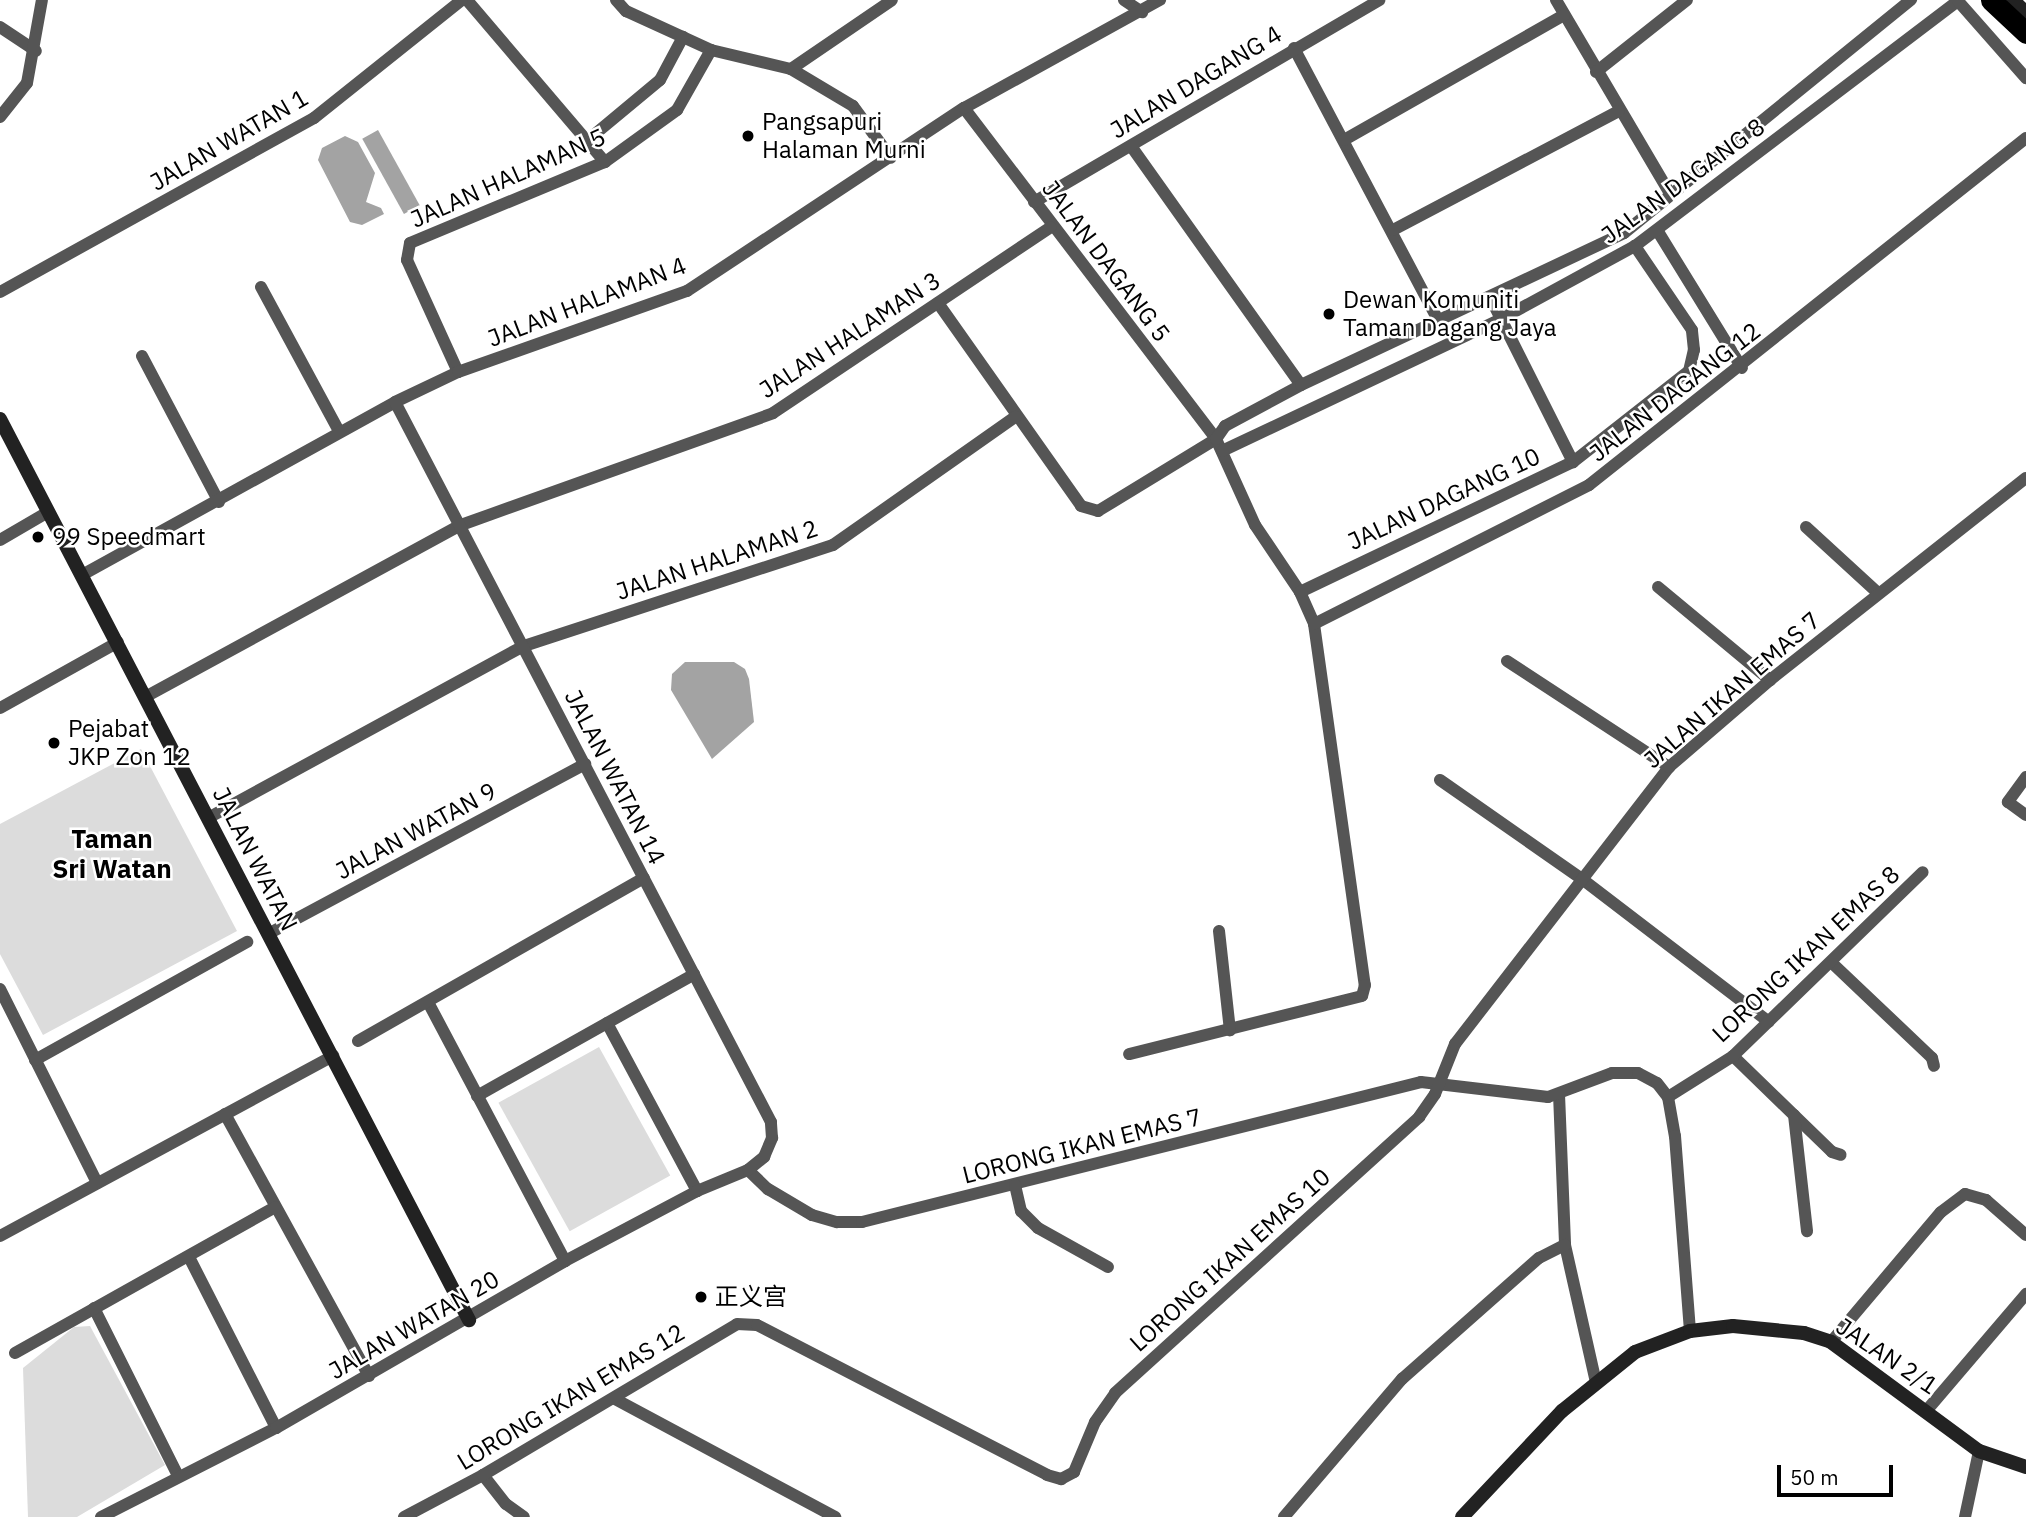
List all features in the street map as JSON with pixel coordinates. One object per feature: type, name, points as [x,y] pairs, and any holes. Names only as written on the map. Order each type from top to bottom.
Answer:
[{"type":"highway","points":[[1991,0],[2026,33]]},
{"type":"street","points":[[0,117],[27,83],[36,51],[42,0]]},
{"type":"street","points":[[464,0],[589,139],[606,162]]},
{"type":"street","name":"JALAN WATAN 1","points":[[0,292],[314,118],[464,0]]},
{"type":"street","points":[[616,0],[625,10],[711,50],[791,69],[853,106],[891,158]]},
{"type":"street","points":[[791,69],[892,0]]},
{"type":"street","points":[[1124,0],[1142,12]]},
{"type":"street","name":"JALAN HALAMAN 4","points":[[82,575],[219,502],[339,431],[458,372],[687,290],[964,108],[1160,0]]},
{"type":"street","name":"JALAN DAGANG 4","points":[[1034,202],[1379,0]]},
{"type":"street","points":[[1556,0],[1596,72],[1671,195]]},
{"type":"street","points":[[1129,1054],[1362,996],[1364,985],[1314,624],[1300,592],[1255,525],[1219,445],[1225,426],[1301,385],[1624,233],[1911,0]]},
{"type":"street","points":[[2013,0],[2026,13]]},
{"type":"street","points":[[1596,72],[1685,1]]},
{"type":"street","points":[[1958,1],[2026,78]]},
{"type":"street","name":"JALAN DAGANG 8","points":[[1219,445],[1501,319],[1635,246],[1958,1]]},
{"type":"street","points":[[1344,140],[1564,15]]},
{"type":"street","points":[[0,27],[36,51]]},
{"type":"street","points":[[589,139],[660,80],[683,37]]},
{"type":"street","points":[[1294,48],[1393,230],[1438,320]]},
{"type":"street","name":"JALAN HALAMAN 5","points":[[458,372],[406,253],[415,240],[606,162],[677,110],[711,50]]},
{"type":"street","name":"JALAN DAGANG 5","points":[[964,108],[1051,227],[1219,445]]},
{"type":"street","points":[[1393,230],[1619,111]]},
{"type":"street","name":"JALAN DAGANG 12","points":[[1314,624],[1589,485],[1742,368],[2026,138]]},
{"type":"street","points":[[1131,146],[1301,385]]},
{"type":"street","name":"JALAN HALAMAN 3","points":[[146,696],[461,525],[773,413],[1051,227]]},
{"type":"street","points":[[1657,230],[1742,368]]},
{"type":"street","name":"JALAN DAGANG 10","points":[[1300,592],[1573,462],[1689,371],[1694,350],[1692,330],[1635,246]]},
{"type":"street","points":[[261,287],[339,431]]},
{"type":"street","points":[[1490,297],[1573,462]]},
{"type":"street","points":[[937,303],[1015,417],[1089,511],[1112,504],[1219,445]]},
{"type":"street","points":[[142,356],[219,502]]},
{"type":"street","name":"JALAN WATAN 14","points":[[395,402],[771,1122],[772,1138],[764,1157],[748,1170]]},
{"type":"street","name":"JALAN HALAMAN 2","points":[[208,818],[524,646],[833,544],[1015,417]]},
{"type":"street","name":"JALAN WATAN","points":[[0,419],[469,1320]]},
{"type":"street","name":"JALAN IKAN EMAS 7","points":[[1439,1081],[1455,1044],[1669,767],[1769,680],[2026,478]]},
{"type":"street","points":[[0,540],[48,512]]},
{"type":"street","points":[[1807,527],[1878,593]]},
{"type":"street","points":[[1658,587],[1769,680]]},
{"type":"street","points":[[0,708],[118,642]]},
{"type":"street","points":[[1507,661],[1669,767]]},
{"type":"street","name":"JALAN WATAN 9","points":[[268,934],[585,764]]},
{"type":"street","points":[[2026,777],[2008,802],[2026,815]]},
{"type":"street","points":[[1440,780],[1582,879],[1769,1022]]},
{"type":"street","name":"LORONG IKAN EMAS 8","points":[[1668,1097],[1733,1056],[1923,872]]},
{"type":"street","points":[[358,1041],[429,1004],[644,878]]},
{"type":"street","points":[[1219,930],[1230,1030]]},
{"type":"street","points":[[35,1060],[247,942]]},
{"type":"street","points":[[1832,963],[1932,1058],[1934,1066]]},
{"type":"street","points":[[477,1096],[694,974]]},
{"type":"street","points":[[0,989],[4,1007],[35,1060],[97,1183]]},
{"type":"street","points":[[429,1004],[565,1261]]},
{"type":"street","points":[[607,1023],[697,1191]]},
{"type":"street","points":[[0,1236],[332,1056]]},
{"type":"street","points":[[1733,1056],[1840,1155]]},
{"type":"street","points":[[1596,1383],[1565,1245],[1559,1094],[1584,1081],[1625,1072],[1648,1077],[1668,1097],[1675,1136],[1690,1331]]},
{"type":"street","name":"LORONG IKAN EMAS 7","points":[[748,1170],[793,1205],[836,1222],[898,1215],[1406,1085],[1439,1081],[1528,1096],[1559,1094]]},
{"type":"street","name":"LORONG IKAN EMAS 10","points":[[1061,1479],[1074,1472],[1095,1422],[1115,1393],[1419,1117],[1439,1081]]},
{"type":"street","points":[[225,1114],[369,1376]]},
{"type":"street","points":[[1794,1115],[1807,1231]]},
{"type":"street","name":"JALAN WATAN 20","points":[[101,1517],[276,1428],[469,1320],[565,1261],[697,1191],[748,1170]]},
{"type":"street","points":[[1015,1185],[1021,1211],[1038,1228],[1108,1267]]},
{"type":"street","points":[[1831,1342],[1941,1212],[1965,1194],[1986,1200],[2026,1235]]},
{"type":"street","points":[[15,1353],[275,1207]]},
{"type":"street","points":[[1284,1517],[1402,1379],[1539,1258],[1565,1245]]},
{"type":"street","points":[[189,1257],[276,1428]]},
{"type":"street","points":[[1927,1410],[2026,1294]]},
{"type":"street","points":[[94,1308],[178,1476]]},
{"type":"street","name":"LORONG IKAN EMAS 12","points":[[404,1517],[615,1399],[737,1324],[757,1325],[1061,1479]]},
{"type":"street","name":"JALAN 2/1","points":[[1462,1517],[1562,1412],[1635,1352],[1690,1331],[1733,1326],[1777,1329],[1831,1342],[1927,1410],[1979,1451],[2026,1467]]},
{"type":"street","points":[[615,1399],[835,1517]]},
{"type":"street","points":[[1965,1517],[1979,1451]]},
{"type":"street","points":[[483,1475],[506,1504],[524,1517]]},
{"type":"shaded area","points":[[378,130],[420,205],[404,214],[362,139]]},
{"type":"shaded area","points":[[345,136],[358,142],[375,173],[366,202],[381,208],[384,214],[362,225],[350,222],[318,160],[322,148]]},
{"type":"shaded area","points":[[685,662],[734,662],[745,669],[749,679],[754,722],[712,759],[671,690],[672,674]]},
{"type":"shaded area","points":[[141,749],[237,931],[43,1035],[0,954],[0,824]]},
{"type":"shaded area","points":[[599,1047],[670,1176],[570,1231],[498,1103]]},
{"type":"shaded area","points":[[90,1326],[165,1465],[77,1517],[28,1517],[23,1368],[74,1327]]},
{"type":"place","name":"Pangsapuri Halaman Murni","points":[[748,136]]},
{"type":"place","name":"Dewan Komuniti Taman Dagang Jaya","points":[[1329,314]]},
{"type":"place","name":"99 Speedmart","points":[[38,537]]},
{"type":"place","name":"Pejabat JKP Zon 12","points":[[54,743]]},
{"type":"place","name":"正义宫","points":[[701,1297]]},
{"type":"district","name":"Taman Sri Watan","points":[[112,854]]}]
